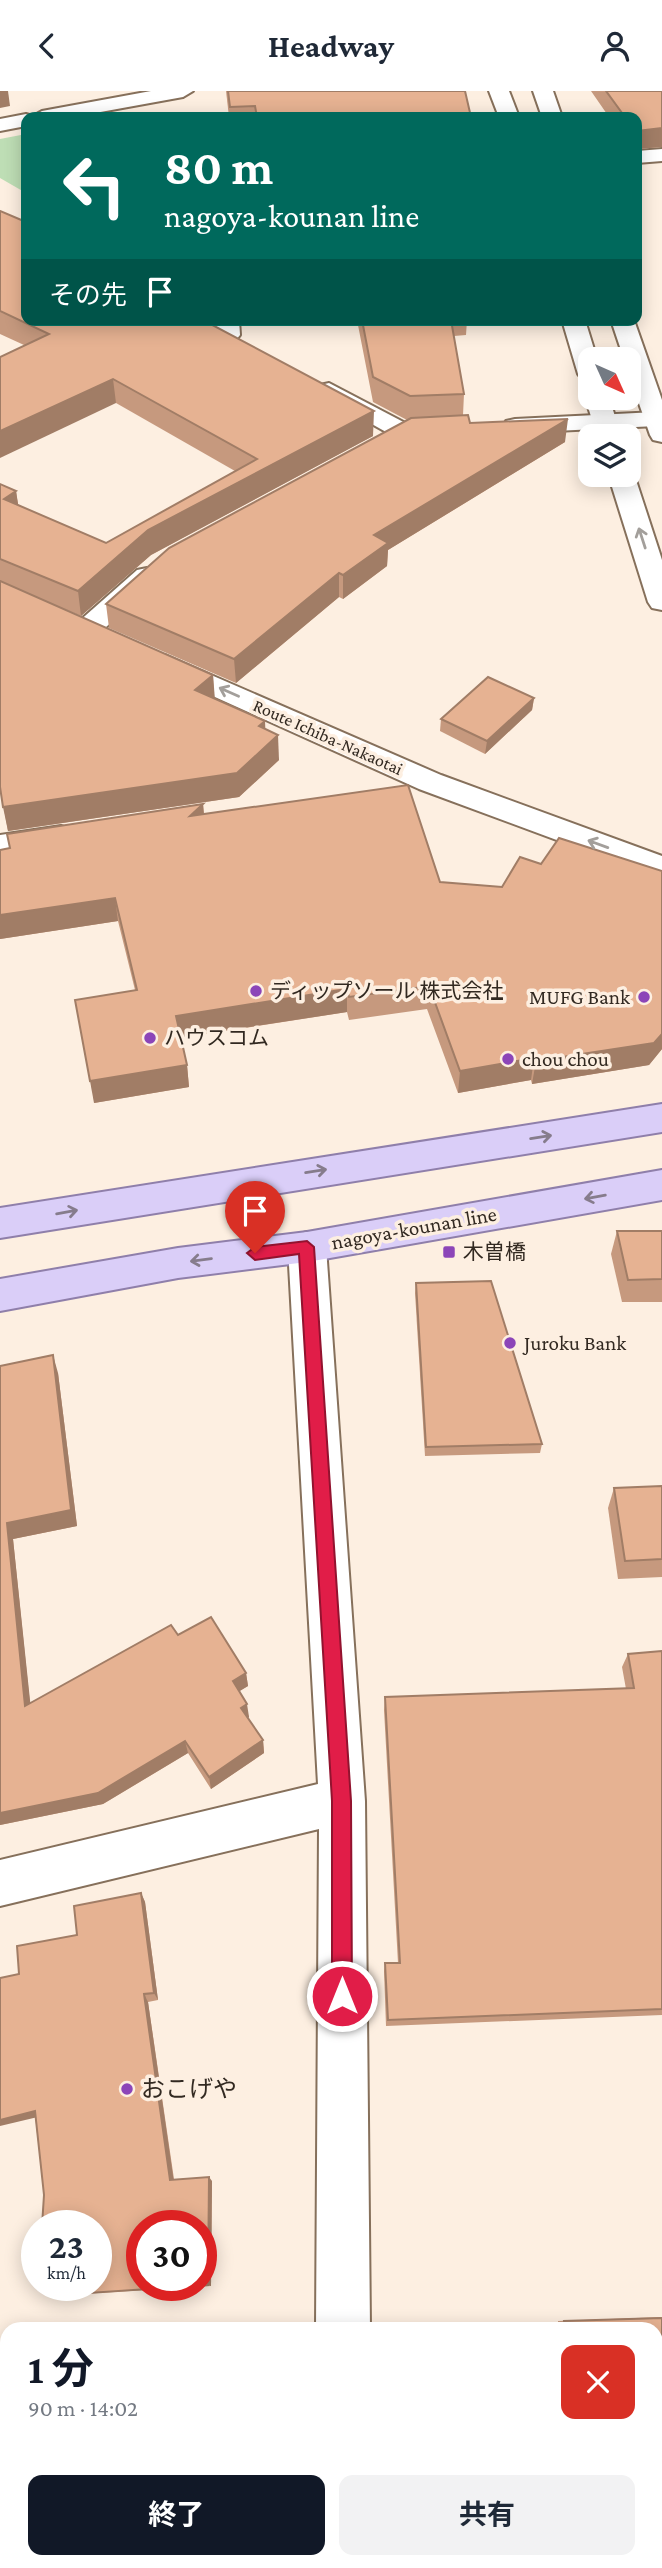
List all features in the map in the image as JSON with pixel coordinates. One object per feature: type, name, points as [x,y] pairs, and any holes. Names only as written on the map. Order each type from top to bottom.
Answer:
[{"type":"main road","points":[[0,1223],[662,1118]]},
{"type":"main road","name":"nagoya-kounan line","points":[[0,1295],[178,1263],[307,1247],[662,1185]]},
{"type":"street","points":[[69,112],[183,91]]},
{"type":"street","points":[[499,91],[507,112]]},
{"type":"street","points":[[543,91],[550,112]]},
{"type":"street","points":[[0,125],[21,121]]},
{"type":"street","points":[[642,157],[662,155]]},
{"type":"street","points":[[575,326],[582,347]]},
{"type":"street","points":[[497,427],[603,418],[659,427],[624,326]]},
{"type":"street","points":[[228,328],[252,348]]},
{"type":"street","points":[[310,380],[404,432]]},
{"type":"street","points":[[379,445],[404,432],[430,430]]},
{"type":"street","points":[[625,487],[662,602]]},
{"type":"street","name":"Route Ichiba-Nakaotai","points":[[162,563],[100,635],[430,782],[662,867]]},
{"type":"street","points":[[376,790],[430,782]]},
{"type":"street","points":[[0,846],[94,832]]},
{"type":"street","points":[[307,1247],[342,1801],[343,2322]]},
{"type":"street","points":[[0,1883],[342,1801]]},
{"type":"green space","points":[[21,135],[21,190],[0,178],[0,139]]},
{"type":"building","points":[[228,91],[465,91],[470,112],[256,112],[255,106],[230,107]]},
{"type":"building","points":[[606,91],[662,91],[662,128],[642,130],[642,112],[621,112]]},
{"type":"building","points":[[0,211],[21,220],[21,321],[0,311]]},
{"type":"building","points":[[32,326],[214,326],[374,411],[148,530],[78,591],[0,559],[0,484],[16,491],[4,499],[106,543],[257,459],[113,379],[0,431],[0,357],[49,334]]},
{"type":"building","points":[[363,326],[452,326],[464,394],[410,396],[373,377]]},
{"type":"building","points":[[468,415],[470,423],[568,419],[374,535],[388,543],[343,575],[339,573],[234,659],[106,604],[169,548],[411,418]]},
{"type":"building","points":[[0,581],[213,675],[195,690],[265,721],[259,726],[278,735],[237,773],[3,807],[0,787]]},
{"type":"building","points":[[488,677],[534,698],[487,741],[441,719]]},
{"type":"building","points":[[408,785],[440,882],[502,887],[520,857],[541,864],[559,838],[662,871],[662,1034],[654,1043],[536,1061],[534,1058],[460,1071],[429,986],[349,997],[347,989],[176,1016],[187,1065],[90,1081],[75,1000],[137,990],[115,898],[0,915],[0,850],[10,848],[7,834],[203,804],[190,816]]},
{"type":"building","points":[[617,1231],[662,1231],[662,1279],[628,1280]]},
{"type":"building","points":[[491,1281],[542,1444],[426,1447],[416,1283]]},
{"type":"building","points":[[53,1355],[71,1510],[7,1523],[25,1706],[171,1625],[178,1635],[211,1617],[246,1673],[233,1681],[247,1704],[241,1708],[263,1740],[209,1777],[185,1741],[98,1793],[0,1813],[0,1366]]},
{"type":"building","points":[[662,1486],[662,1559],[625,1561],[614,1488]]},
{"type":"building","points":[[662,1651],[662,2009],[388,2020],[385,1963],[400,1963],[385,1697],[634,1688],[628,1654]]},
{"type":"building","points":[[141,1893],[154,1993],[144,1994],[170,2180],[209,2177],[209,2210],[126,2210],[126,2291],[112,2291],[112,2210],[43,2210],[44,2195],[35,2111],[0,2120],[0,1978],[19,1974],[17,1946],[77,1935],[74,1906]]},
{"type":"building","points":[[662,2318],[662,2322],[564,2321]]},
{"type":"place","name":"ディップソール 株式会社","points":[[256,991]]},
{"type":"place","name":"MUFG Bank","points":[[644,997]]},
{"type":"place","name":"ハウスコム","points":[[150,1038]]},
{"type":"place","name":"chou chou","points":[[508,1059]]},
{"type":"place","name":"木曽橋","points":[[449,1252]]},
{"type":"place","name":"Juroku Bank","points":[[510,1343]]},
{"type":"place","name":"おこげや","points":[[127,2089]]},
{"type":"route","points":[[255,1253],[307,1247],[342,1801],[342,1996]]}]
